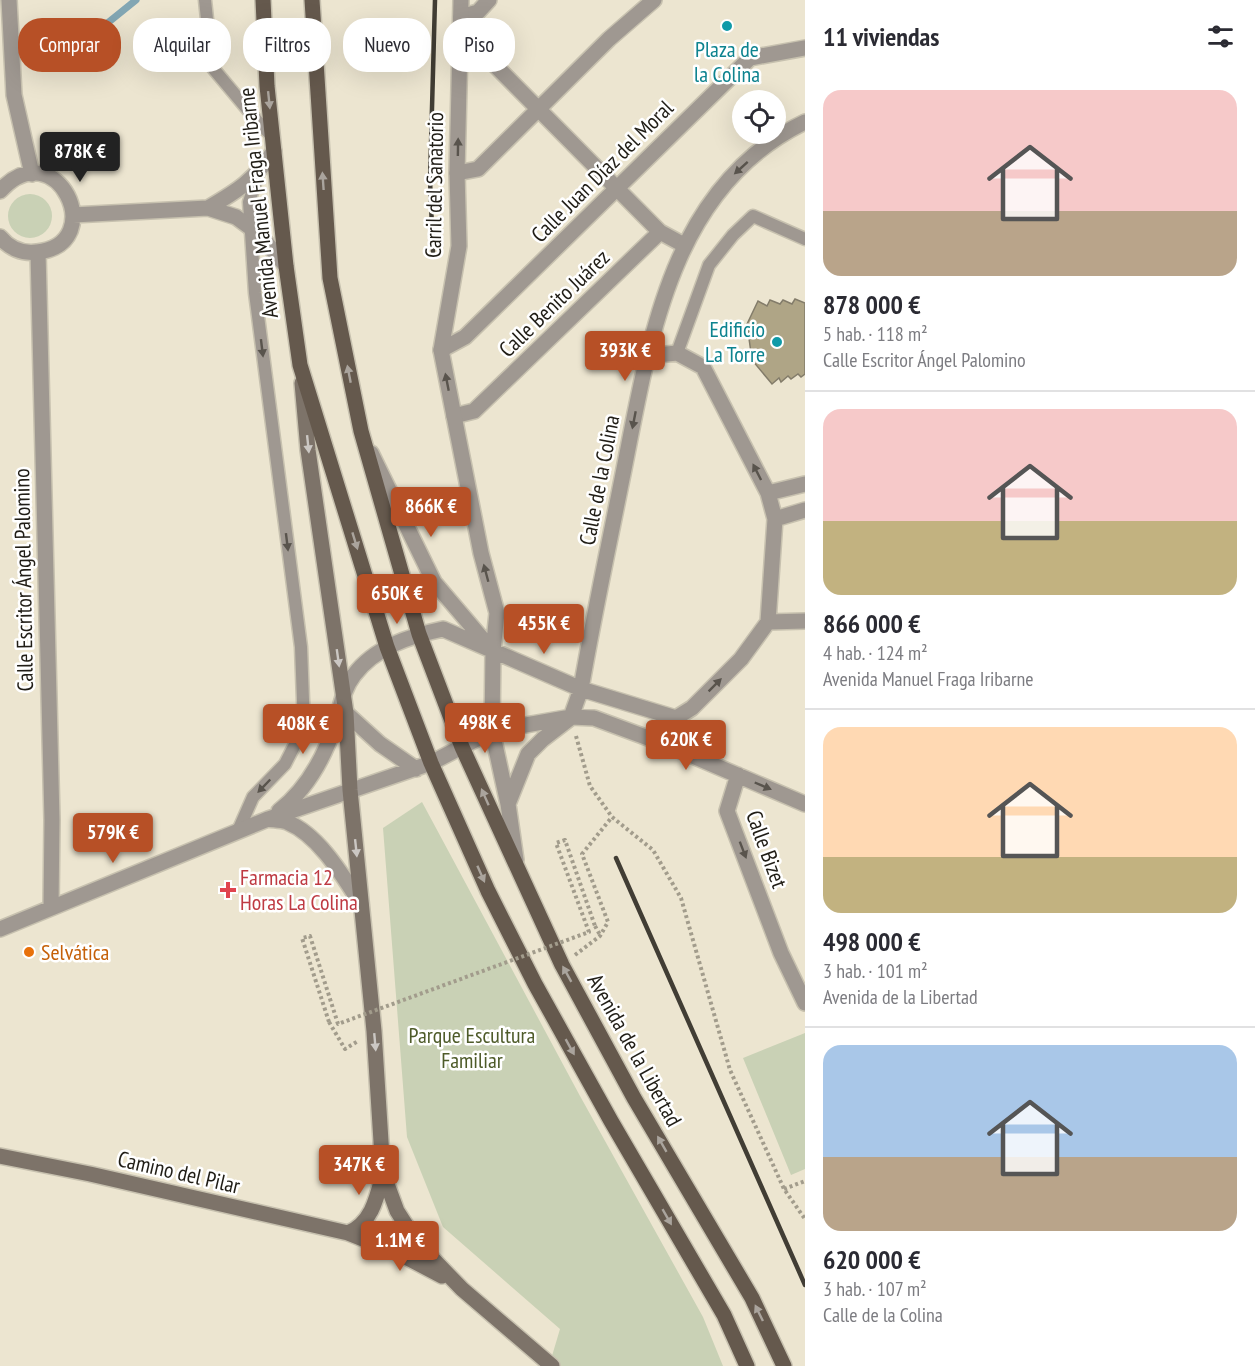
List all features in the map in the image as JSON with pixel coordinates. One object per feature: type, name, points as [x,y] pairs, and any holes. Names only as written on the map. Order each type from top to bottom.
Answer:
[{"type":"main road","name":"Avenida Manuel Fraga Iribarne","points":[[263,0],[267,86],[286,266],[300,365],[387,647],[431,764]]},
{"type":"main road","points":[[312,0],[330,278],[361,431],[419,634]]},
{"type":"main road","points":[[300,365],[308,450],[346,714],[350,790],[374,1030],[384,1173],[388,1191],[397,1211],[413,1236],[462,1288],[549,1365]]},
{"type":"main road","name":"Avenida de la Libertad","points":[[419,634],[462,747],[562,965],[634,1098],[752,1298],[784,1366]]},
{"type":"main road","points":[[431,764],[488,891],[535,984],[611,1121],[724,1315],[747,1366]]},
{"type":"main road","name":"Camino del Pilar","points":[[0,1156],[90,1174],[348,1233],[398,1253],[462,1288]]},
{"type":"main road","points":[[348,1233],[358,1229],[368,1218],[384,1173]]},
{"type":"street","points":[[9,0],[14,95],[32,174]]},
{"type":"street","name":"Carril del Sanatorio","points":[[461,0],[461,16]]},
{"type":"street","points":[[461,16],[478,12],[489,0]]},
{"type":"street","points":[[457,173],[478,169],[609,39],[654,0]]},
{"type":"street","name":"Calle Juan Díaz del Moral","points":[[441,350],[465,337],[750,58],[805,48]]},
{"type":"street","name":"Carril del Sanatorio","points":[[459,72],[457,173],[459,246],[441,350],[481,553],[497,613],[493,651],[492,731],[508,804],[517,869]]},
{"type":"street","points":[[502,72],[660,232],[684,246]]},
{"type":"street","name":"Calle de la Colina","points":[[571,717],[581,689],[647,356],[669,280],[684,246],[703,213],[737,169],[788,130],[805,122]]},
{"type":"street","points":[[208,208],[234,193],[258,174],[273,143]]},
{"type":"street","points":[[0,190],[11,180],[32,174],[45,175],[64,188],[71,201],[73,215],[71,227],[64,239],[53,248],[22,253],[6,244],[0,237]]},
{"type":"street","points":[[73,215],[208,208],[236,217],[259,234],[286,266]]},
{"type":"street","name":"Calle Benito Juárez","points":[[454,416],[474,411],[660,232]]},
{"type":"street","name":"Calle Escritor Ángel Palomino","points":[[38,252],[52,820],[51,907]]},
{"type":"street","points":[[647,356],[677,353],[703,367],[768,493],[775,519],[768,622],[741,659],[692,708],[676,718],[667,745]]},
{"type":"street","points":[[361,431],[434,582],[493,651]]},
{"type":"street","points":[[768,493],[805,484]]},
{"type":"street","points":[[775,519],[805,510]]},
{"type":"street","points":[[768,622],[805,621]]},
{"type":"street","points":[[268,819],[292,801],[317,766],[336,722],[343,695],[353,676],[371,657],[387,647],[419,634],[443,629],[581,689],[676,718]]},
{"type":"street","points":[[346,714],[380,744],[416,769]]},
{"type":"street","points":[[0,928],[268,819],[431,764],[492,731],[571,717],[594,718],[667,745],[805,804]]},
{"type":"street","points":[[508,804],[528,754],[571,717]]},
{"type":"street","name":"Calle Bizet","points":[[738,775],[728,811],[781,953],[805,1003]]},
{"type":"street","points":[[268,819],[286,821],[301,830],[321,848],[335,863],[361,904]]},
{"type":"lane","points":[[205,0],[212,67],[273,143]]},
{"type":"lane","points":[[238,831],[253,797],[285,765],[304,727],[301,647],[255,293],[249,202],[258,174]]},
{"type":"lane","points":[[677,353],[709,265],[733,235],[753,216],[805,239]]},
{"type":"path","points":[[571,717],[590,786],[612,817],[653,850],[681,898],[730,1070],[784,1189],[805,1219]]},
{"type":"path","points":[[562,965],[600,936],[608,922],[582,854],[612,817]]},
{"type":"path","points":[[374,1030],[345,1049],[329,1022],[302,938],[310,936],[338,1024],[589,932],[556,843],[565,840],[600,936]]},
{"type":"path","points":[[784,1189],[805,1181]]},
{"type":"green space","points":[[30,194],[45,201],[52,216],[45,231],[30,238],[15,231],[8,216],[15,201]]},
{"type":"green space","name":"Parque Escultura Familiar","points":[[422,802],[580,1096],[703,1317],[723,1366],[549,1366],[560,1329],[443,1227],[407,1137],[383,828]]},
{"type":"green space","points":[[805,1033],[805,1169],[791,1175],[743,1058]]},
{"type":"building","name":"Edificio La Torre","points":[[795,299],[805,303],[805,374],[801,377],[798,374],[791,379],[788,376],[781,382],[779,378],[772,384],[752,360],[747,324],[758,301],[767,306],[770,300],[780,304],[783,300],[792,304]]},
{"type":"waterway","points":[[114,18],[136,0]]},
{"type":"railway","points":[[433,252],[430,180],[435,0]]},
{"type":"railway","points":[[616,858],[805,1285]]},
{"type":"place","name":"Plaza de la Colina","points":[[727,26]]},
{"type":"place","name":"Edificio La Torre","points":[[777,342]]},
{"type":"place","name":"Farmacia 12 Horas La Colina","points":[[228,890]]},
{"type":"place","name":"Selvática","points":[[29,952]]}]
